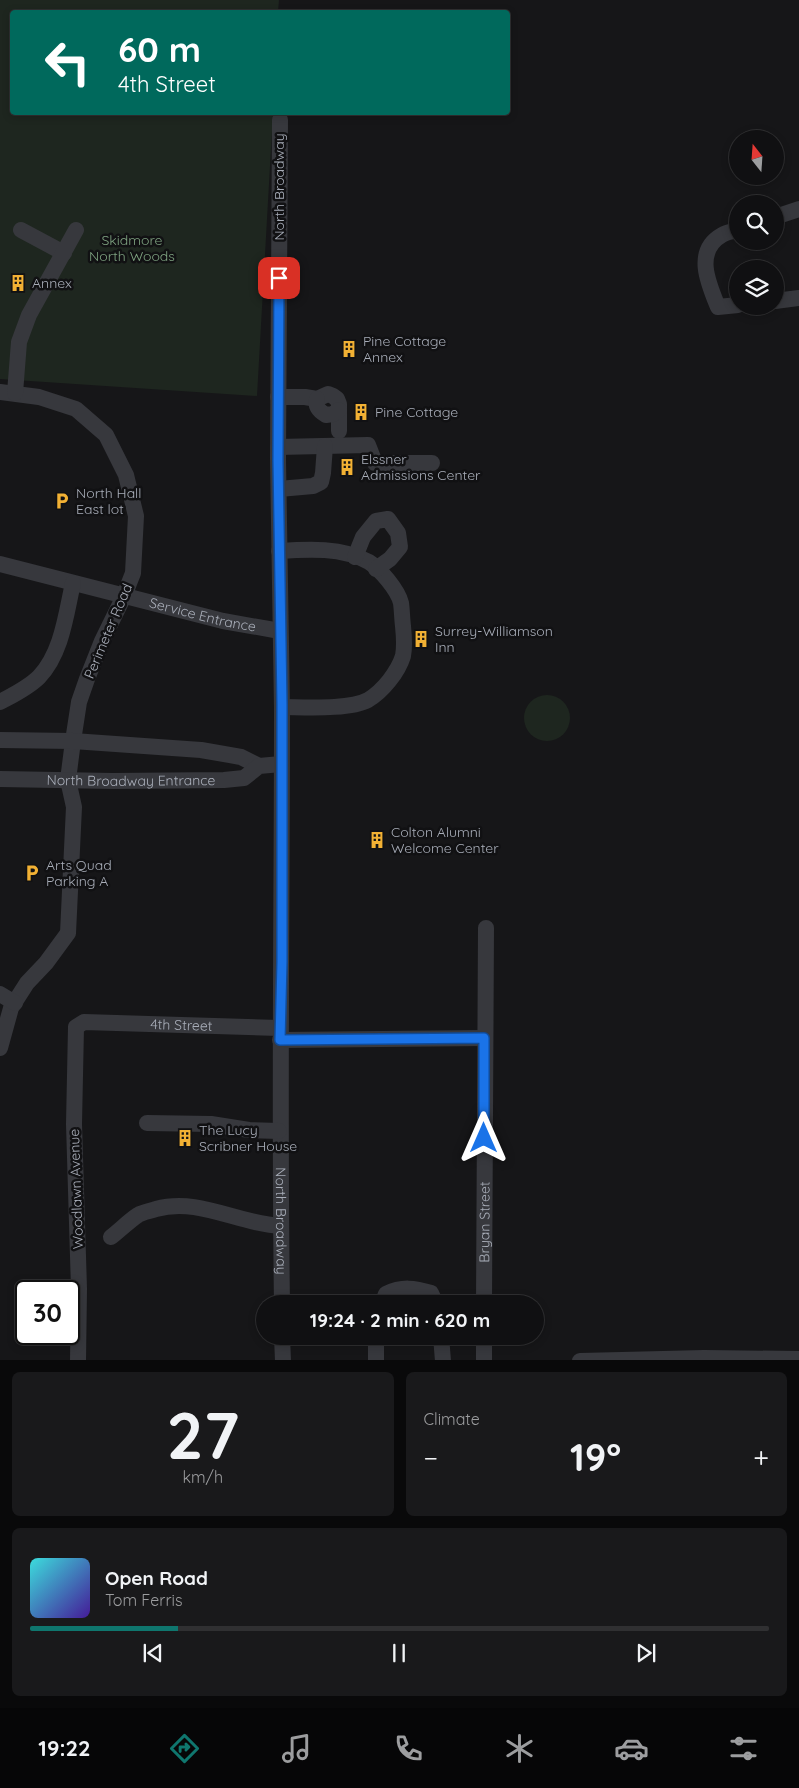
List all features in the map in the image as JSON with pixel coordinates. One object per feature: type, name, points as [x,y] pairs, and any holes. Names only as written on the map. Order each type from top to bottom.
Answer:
[{"type":"street","name":"North Broadway","points":[[280,120],[278,447],[282,708],[282,962],[279,1131],[282,1295]]},
{"type":"street","points":[[784,214],[799,209]]},
{"type":"street","points":[[21,230],[64,253]]},
{"type":"street","points":[[7,393],[19,342],[29,314],[76,230]]},
{"type":"street","points":[[729,233],[722,235],[708,248],[705,262],[709,285],[718,306],[729,305]]},
{"type":"street","points":[[784,300],[799,298]]},
{"type":"street","name":"Perimeter Road","points":[[0,1048],[11,1008],[27,984],[46,963],[68,933],[74,807],[68,780],[72,741],[79,702],[87,679],[133,573],[136,516],[126,475],[106,436],[76,409],[39,397],[7,393]]},
{"type":"street","points":[[278,397],[305,396],[317,399],[328,394],[333,396],[337,399],[340,431]]},
{"type":"street","points":[[278,447],[368,445],[375,462],[432,463]]},
{"type":"street","points":[[279,489],[314,486],[321,482],[325,446]]},
{"type":"street","points":[[355,557],[363,537],[376,521],[388,519],[398,533],[400,547],[390,559],[376,569]]},
{"type":"street","points":[[279,551],[342,552],[369,562],[386,577],[401,601],[405,644],[402,657],[392,677],[379,692],[367,701],[344,706],[282,708]]},
{"type":"street","name":"Service Entrance","points":[[0,564],[223,621],[280,631]]},
{"type":"street","points":[[0,702],[19,692],[39,677],[51,659],[60,636],[73,583]]},
{"type":"street","name":"North Broadway Entrance","points":[[0,740],[72,741],[201,750],[241,756],[259,766]]},
{"type":"street","name":"North Broadway Entrance","points":[[0,779],[224,780],[244,778],[259,766],[282,764]]},
{"type":"street","name":"Bryan Street","points":[[484,1295],[486,928]]},
{"type":"street","points":[[0,994],[15,1002]]},
{"type":"street","name":"4th Street","points":[[84,1022],[280,1034],[484,1038]]},
{"type":"street","name":"Woodlawn Avenue","points":[[78,1360],[79,1289],[74,1124],[76,1027],[84,1022]]},
{"type":"street","points":[[147,1123],[212,1124],[249,1130],[279,1131]]},
{"type":"street","points":[[111,1237],[139,1214],[166,1207],[187,1206],[266,1225],[280,1226]]},
{"type":"street","points":[[386,1295],[398,1289],[409,1288],[431,1293],[432,1295]]},
{"type":"street","points":[[282,1345],[283,1360]]},
{"type":"street","points":[[376,1345],[376,1360]]},
{"type":"street","points":[[442,1345],[443,1360]]},
{"type":"street","points":[[484,1345],[484,1360]]},
{"type":"street","points":[[582,1360],[799,1359]]},
{"type":"green space","name":"Skidmore North Woods","points":[[0,0],[279,0],[278,10],[10,10],[10,115],[273,115],[257,396],[0,379]]},
{"type":"green space","points":[[547,695],[560,699],[566,705],[570,718],[566,731],[560,737],[547,741],[534,737],[528,731],[524,718],[528,705],[534,699]]},
{"type":"place","name":"Annex","points":[[18,283]]},
{"type":"place","name":"Pine Cottage Annex","points":[[349,349]]},
{"type":"place","name":"Pine Cottage","points":[[361,412]]},
{"type":"place","name":"Elssner Admissions Center","points":[[347,467]]},
{"type":"place","name":"North Hall East lot","points":[[62,501]]},
{"type":"place","name":"Surrey-Williamson Inn","points":[[421,639]]},
{"type":"place","name":"Colton Alumni Welcome Center","points":[[377,840]]},
{"type":"place","name":"Arts Quad Parking A","points":[[32,873]]},
{"type":"place","name":"The Lucy Scribner House","points":[[185,1138]]},
{"type":"route","points":[[279,278],[278,461],[282,704],[282,962],[280,1040],[484,1038],[484,1138]]}]
